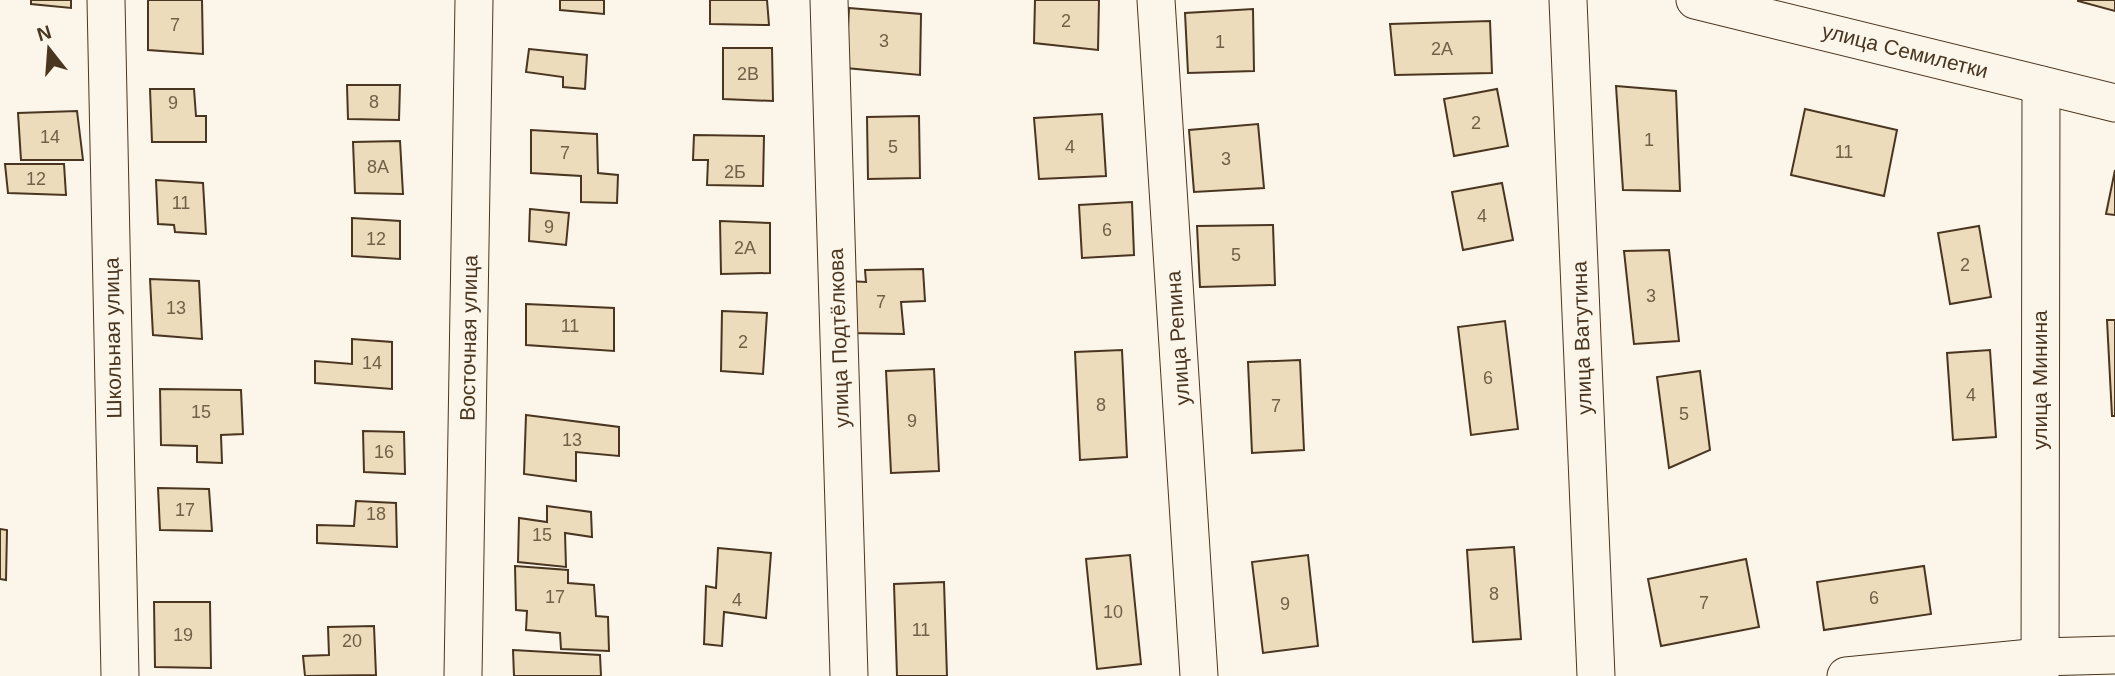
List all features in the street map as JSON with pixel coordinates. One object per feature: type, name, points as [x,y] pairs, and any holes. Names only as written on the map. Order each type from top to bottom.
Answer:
[{"type":"street","name":"Школьная улица","points":[[106,0],[120,676]]},
{"type":"street","name":"Восточная улица","points":[[463,676],[474,0]]},
{"type":"street","name":"улица Подтёлкова","points":[[829,0],[849,676]]},
{"type":"street","name":"улица Репина","points":[[1156,0],[1199,676]]},
{"type":"street","name":"улица Ватутина","points":[[1568,0],[1596,676]]},
{"type":"street","name":"улица Семилетки","points":[[1695,0],[2115,103]]},
{"type":"street","name":"улица Минина","points":[[2040,666],[2041,85]]},
{"type":"street","points":[[1846,676],[2040,666],[2115,654]]},
{"type":"building","points":[[31,0],[71,0],[71,8],[31,4]]},
{"type":"building","points":[[148,0],[202,0],[203,54],[148,50]]},
{"type":"building","points":[[560,0],[604,0],[604,14],[560,10]]},
{"type":"building","points":[[710,0],[767,0],[769,25],[710,24]]},
{"type":"building","points":[[1035,0],[1099,0],[1098,50],[1034,43]]},
{"type":"building","points":[[2115,0],[2115,11],[2078,1]]},
{"type":"building","points":[[849,8],[921,14],[920,75],[846,68]]},
{"type":"building","points":[[1253,9],[1254,71],[1188,73],[1185,13]]},
{"type":"building","points":[[1490,21],[1492,73],[1395,75],[1390,24]]},
{"type":"building","points":[[723,48],[772,48],[773,101],[723,99]]},
{"type":"building","points":[[529,49],[587,55],[585,89],[563,87],[563,77],[526,72]]},
{"type":"building","points":[[347,85],[400,85],[399,120],[348,119]]},
{"type":"building","points":[[1616,86],[1676,91],[1680,191],[1623,190]]},
{"type":"building","points":[[150,89],[194,89],[196,116],[206,116],[206,142],[152,142]]},
{"type":"building","points":[[1497,89],[1508,146],[1454,156],[1444,99]]},
{"type":"building","points":[[1805,109],[1897,130],[1884,196],[1791,175]]},
{"type":"building","points":[[77,111],[83,160],[21,160],[18,113]]},
{"type":"building","points":[[1102,114],[1106,176],[1039,179],[1034,118]]},
{"type":"building","points":[[919,116],[920,178],[868,179],[867,117]]},
{"type":"building","points":[[1258,124],[1264,188],[1194,192],[1189,130]]},
{"type":"building","points":[[531,130],[597,134],[598,173],[618,175],[617,203],[581,202],[581,176],[531,173]]},
{"type":"building","points":[[694,135],[764,136],[763,186],[707,185],[708,160],[693,160]]},
{"type":"building","points":[[400,141],[403,194],[355,193],[353,142]]},
{"type":"building","points":[[5,164],[64,164],[66,195],[8,193]]},
{"type":"building","points":[[2115,170],[2115,215],[2106,214]]},
{"type":"building","points":[[156,180],[203,183],[206,234],[175,232],[174,225],[158,224]]},
{"type":"building","points":[[1502,183],[1513,240],[1463,250],[1452,192]]},
{"type":"building","points":[[1132,202],[1134,255],[1082,258],[1079,205]]},
{"type":"building","points":[[530,209],[569,213],[566,245],[529,241]]},
{"type":"building","points":[[352,218],[400,221],[400,259],[352,256]]},
{"type":"building","points":[[720,221],[770,223],[770,273],[721,274]]},
{"type":"building","points":[[1273,225],[1275,285],[1200,287],[1197,226]]},
{"type":"building","points":[[1979,226],[1991,297],[1950,304],[1938,233]]},
{"type":"building","points":[[1669,250],[1679,341],[1634,344],[1624,251]]},
{"type":"building","points":[[923,269],[925,301],[901,302],[904,334],[850,333],[848,281],[866,282],[865,270]]},
{"type":"building","points":[[150,279],[199,281],[202,339],[153,335]]},
{"type":"building","points":[[526,304],[614,308],[614,351],[526,345]]},
{"type":"building","points":[[722,311],[767,313],[763,374],[721,371]]},
{"type":"building","points":[[2107,320],[2115,320],[2115,416],[2112,416]]},
{"type":"building","points":[[1505,321],[1518,429],[1471,435],[1458,327]]},
{"type":"building","points":[[352,339],[392,342],[392,389],[315,383],[315,361],[352,364]]},
{"type":"building","points":[[1122,350],[1127,457],[1080,460],[1075,352]]},
{"type":"building","points":[[1990,350],[1996,437],[1953,440],[1947,353]]},
{"type":"building","points":[[1300,360],[1304,450],[1252,453],[1248,362]]},
{"type":"building","points":[[934,369],[939,471],[891,473],[886,371]]},
{"type":"building","points":[[1700,371],[1710,450],[1669,468],[1657,377]]},
{"type":"building","points":[[160,389],[241,390],[243,434],[221,435],[222,463],[197,462],[197,446],[161,445]]},
{"type":"building","points":[[526,415],[619,427],[619,456],[576,452],[576,481],[524,474]]},
{"type":"building","points":[[363,431],[404,432],[405,474],[364,472]]},
{"type":"building","points":[[158,488],[209,489],[212,531],[160,530]]},
{"type":"building","points":[[356,501],[396,503],[397,547],[317,543],[317,525],[354,526]]},
{"type":"building","points":[[547,506],[591,512],[592,537],[565,533],[566,567],[518,562],[519,518],[547,522]]},
{"type":"building","points":[[0,529],[7,530],[6,580],[0,579]]},
{"type":"building","points":[[1514,547],[1521,639],[1473,642],[1467,550]]},
{"type":"building","points":[[718,548],[771,553],[766,618],[724,612],[722,646],[704,644],[706,586],[716,588]]},
{"type":"building","points":[[1130,555],[1141,664],[1097,669],[1086,559]]},
{"type":"building","points":[[1308,555],[1318,646],[1263,653],[1252,562]]},
{"type":"building","points":[[1746,559],[1759,627],[1661,646],[1648,579]]},
{"type":"building","points":[[515,566],[568,570],[568,583],[594,585],[596,616],[608,617],[609,651],[561,649],[560,633],[526,630],[527,611],[516,610]]},
{"type":"building","points":[[1924,566],[1931,614],[1824,630],[1817,582]]},
{"type":"building","points":[[944,582],[947,676],[897,676],[894,584]]},
{"type":"building","points":[[154,602],[210,602],[211,668],[155,667]]},
{"type":"building","points":[[374,626],[376,675],[305,676],[303,656],[329,655],[328,627]]},
{"type":"building","points":[[513,650],[600,655],[601,676],[514,676]]}]
